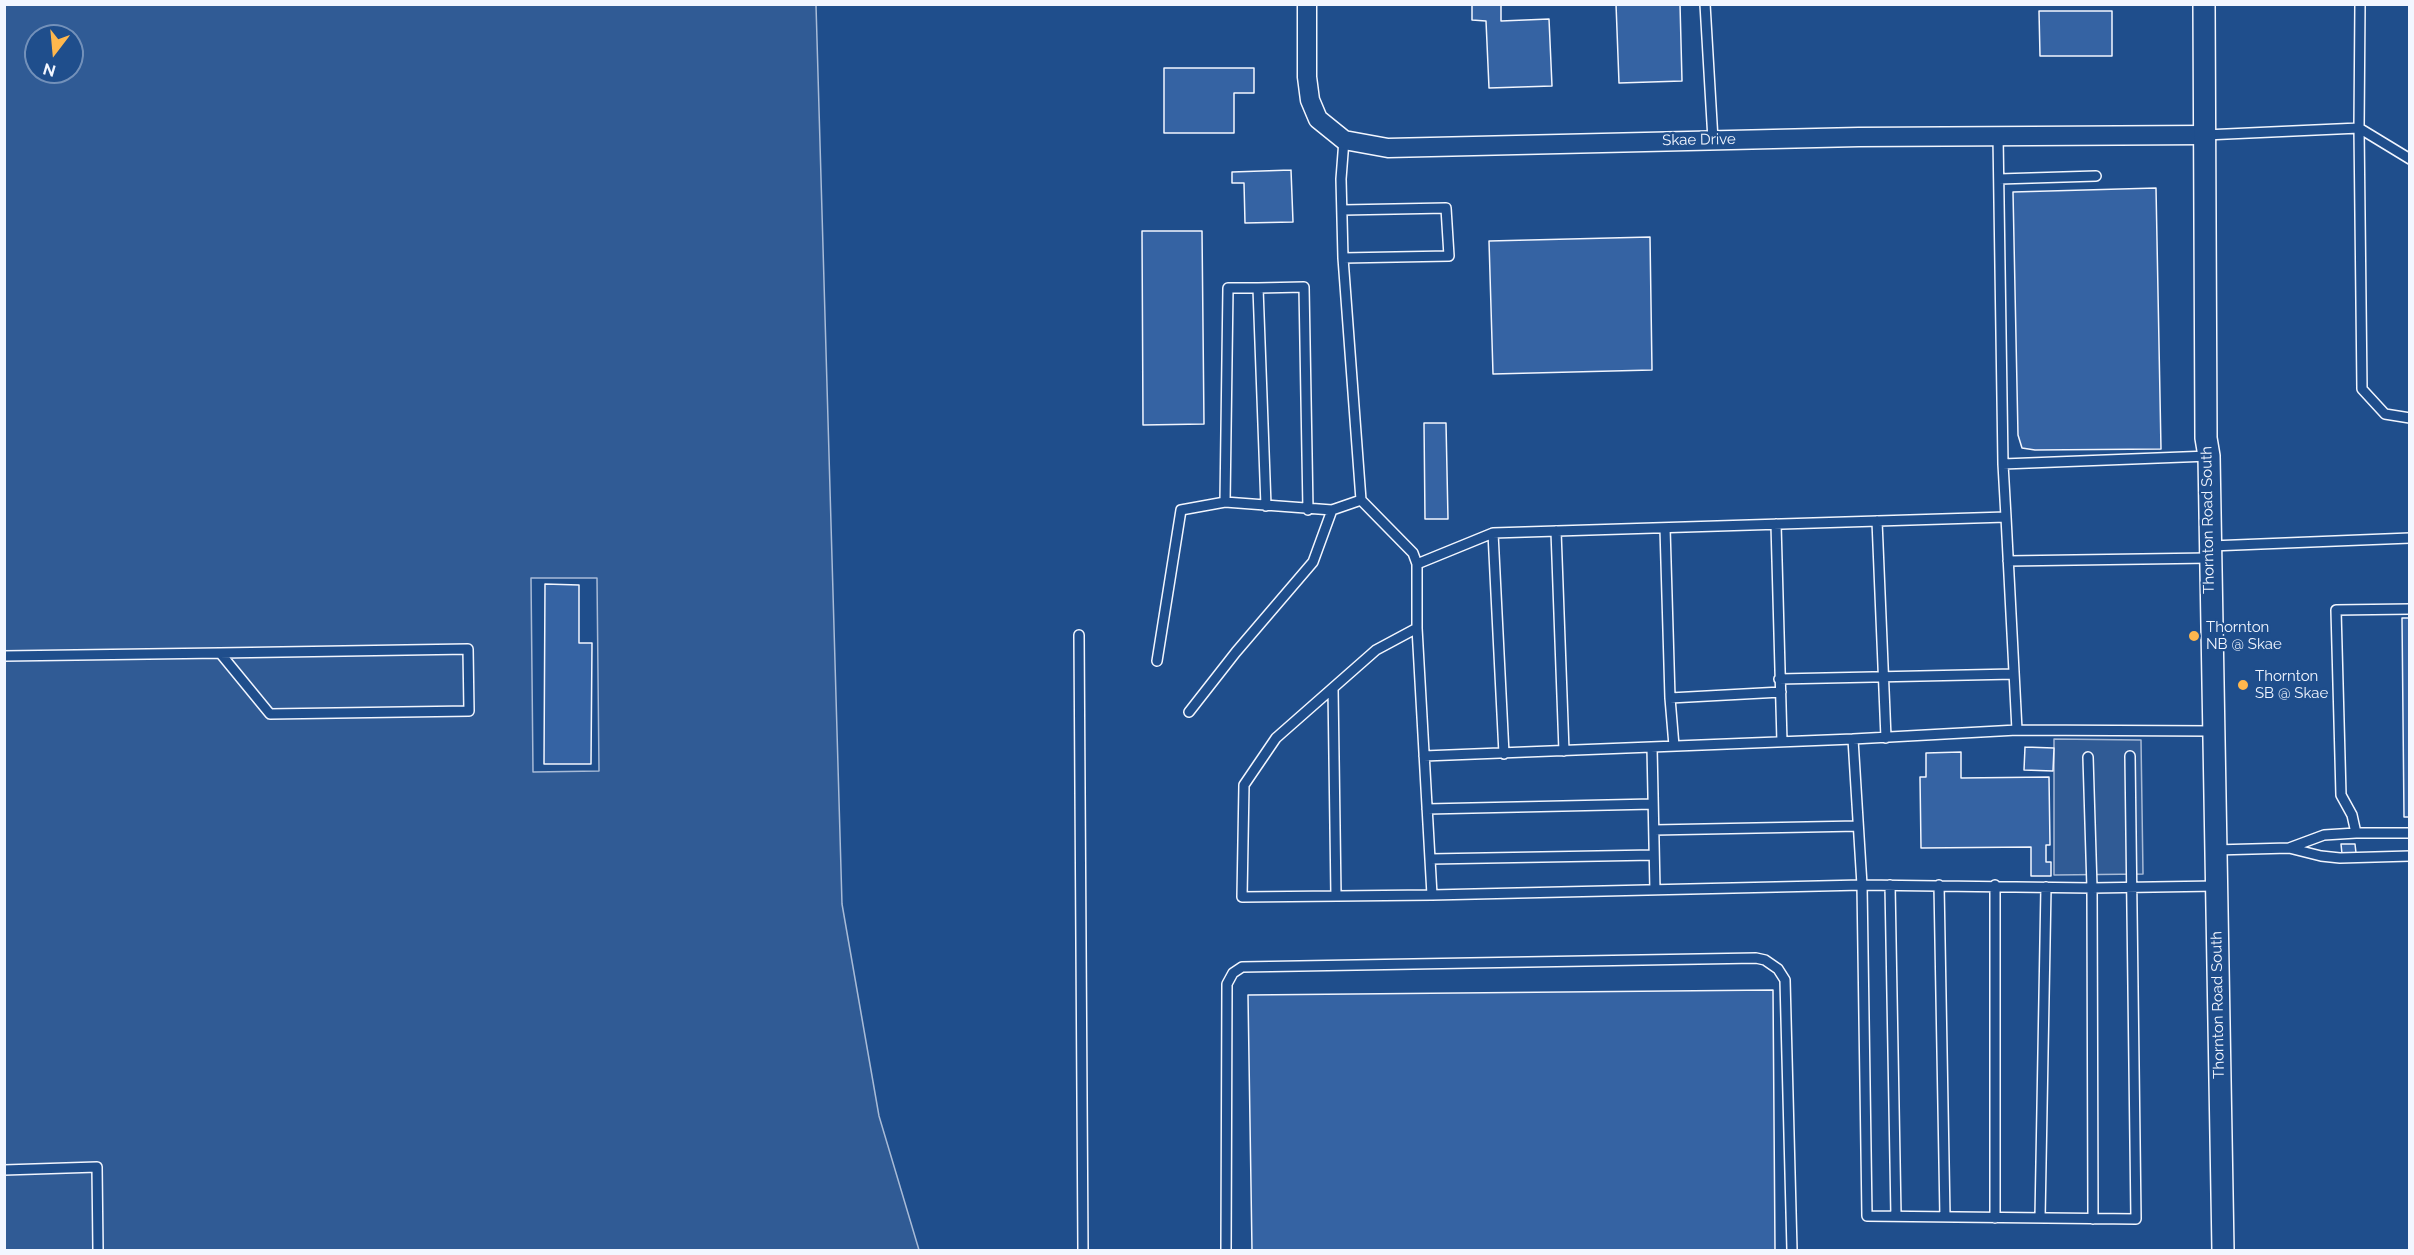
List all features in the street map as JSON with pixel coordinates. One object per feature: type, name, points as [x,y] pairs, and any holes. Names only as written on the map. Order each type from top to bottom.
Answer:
[{"type":"street","name":"Skae Drive","points":[[1307,4],[1307,77],[1310,100],[1318,119],[1344,140],[1388,148],[1713,140],[2205,135]]},
{"type":"street","name":"Thornton Road South","points":[[2204,4],[2206,426],[2209,456],[2223,1251]]},
{"type":"lane","points":[[1705,4],[1713,140]]},
{"type":"lane","points":[[2360,4],[2362,389],[2385,414],[2409,418]]},
{"type":"lane","points":[[2205,135],[2359,128],[2409,159]]},
{"type":"lane","points":[[1998,136],[2003,464],[2017,730]]},
{"type":"lane","points":[[1344,140],[1341,179],[1343,258],[1360,500],[1413,553],[1417,564],[1418,628],[1432,896]]},
{"type":"lane","points":[[1999,179],[2096,176]]},
{"type":"lane","points":[[1342,210],[1446,208],[1449,256],[1343,258]]},
{"type":"lane","points":[[1225,502],[1228,288],[1304,288],[1308,510]]},
{"type":"lane","points":[[1258,288],[1266,506]]},
{"type":"lane","points":[[2003,464],[2209,456]]},
{"type":"lane","points":[[1157,662],[1180,510],[1225,502],[1332,510],[1360,500]]},
{"type":"lane","points":[[1189,712],[1236,652],[1313,562],[1332,510]]},
{"type":"lane","points":[[1417,564],[1493,533],[2006,518]]},
{"type":"lane","points":[[1877,521],[1886,738]]},
{"type":"lane","points":[[1776,524],[1782,742]]},
{"type":"lane","points":[[1665,528],[1670,698],[1674,746]]},
{"type":"lane","points":[[1556,531],[1564,751]]},
{"type":"lane","points":[[1493,533],[1504,754]]},
{"type":"lane","points":[[2008,561],[2209,552],[2409,538]]},
{"type":"lane","points":[[2356,833],[2352,815],[2342,795],[2336,610],[2409,609]]},
{"type":"lane","points":[[1418,628],[1376,650],[1276,738],[1244,785],[1242,897],[1432,896],[1862,885],[2092,888],[2216,886]]},
{"type":"lane","points":[[1079,635],[1083,1251]]},
{"type":"lane","points":[[4,656],[220,652],[468,649],[469,711],[270,714],[220,652]]},
{"type":"lane","points":[[1779,679],[2014,674]]},
{"type":"lane","points":[[1333,688],[1336,896]]},
{"type":"lane","points":[[1670,698],[1781,692]]},
{"type":"lane","points":[[1424,756],[1886,738],[2017,730],[2213,731]]},
{"type":"lane","points":[[1853,739],[1862,885],[1867,1216],[2136,1219],[2130,756]]},
{"type":"lane","points":[[1652,747],[1655,890]]},
{"type":"lane","points":[[2088,757],[2092,888],[2093,1219]]},
{"type":"lane","points":[[1427,809],[1653,804]]},
{"type":"lane","points":[[1654,830],[1858,826]]},
{"type":"lane","points":[[2289,848],[2324,835],[2409,833]]},
{"type":"lane","points":[[2215,850],[2289,848],[2340,858],[2409,856]]},
{"type":"lane","points":[[1430,859],[1654,855]]},
{"type":"lane","points":[[1890,885],[1896,1216]]},
{"type":"lane","points":[[1939,885],[1945,1217]]},
{"type":"lane","points":[[1995,885],[1995,1218]]},
{"type":"lane","points":[[2040,1218],[2046,887]]},
{"type":"lane","points":[[1226,1251],[1227,984],[1233,973],[1242,967],[1756,958],[1765,960],[1778,969],[1785,980],[1792,1251]]},
{"type":"lane","points":[[4,1170],[97,1167],[98,1251]]},
{"type":"shaded area","points":[[5,5],[816,5],[842,904],[879,1116],[919,1250],[5,1250]],"holes":[[[531,578],[597,578],[599,771],[533,772]]]},
{"type":"shaded area","points":[[2054,739],[2141,740],[2143,874],[2054,875]]},
{"type":"building","points":[[1472,4],[1501,4],[1501,21],[1549,19],[1552,86],[1489,88],[1486,21],[1472,20]]},
{"type":"building","points":[[1616,4],[1680,4],[1682,81],[1619,83]]},
{"type":"building","points":[[2039,11],[2112,11],[2112,56],[2040,56]]},
{"type":"building","points":[[1164,68],[1254,68],[1254,93],[1234,93],[1234,133],[1164,133]]},
{"type":"building","points":[[1291,170],[1293,222],[1245,223],[1244,183],[1232,183],[1232,172]]},
{"type":"building","points":[[2156,188],[2161,449],[2035,450],[2022,448],[2018,435],[2013,192]]},
{"type":"building","points":[[1142,231],[1202,231],[1204,424],[1143,425]]},
{"type":"building","points":[[1650,237],[1652,370],[1493,374],[1489,241]]},
{"type":"building","points":[[1424,423],[1446,423],[1448,519],[1425,519]]},
{"type":"building","points":[[545,584],[579,585],[579,643],[592,643],[591,764],[544,764]]},
{"type":"building","points":[[2402,618],[2410,618],[2410,817],[2404,817]]},
{"type":"building","points":[[2025,747],[2054,748],[2053,771],[2024,770]]},
{"type":"building","points":[[1961,752],[1961,778],[2049,777],[2050,845],[2046,845],[2046,862],[2051,862],[2051,876],[2031,876],[2031,847],[1921,848],[1920,777],[1926,777],[1926,753]]},
{"type":"building","points":[[2341,844],[2355,844],[2356,853],[2342,854]]},
{"type":"building","points":[[1773,990],[1775,1250],[1252,1250],[1248,995]]},
{"type":"place","name":"Thornton NB @ Skae","points":[[2194,636]]},
{"type":"place","name":"Thornton SB @ Skae","points":[[2243,685]]}]
